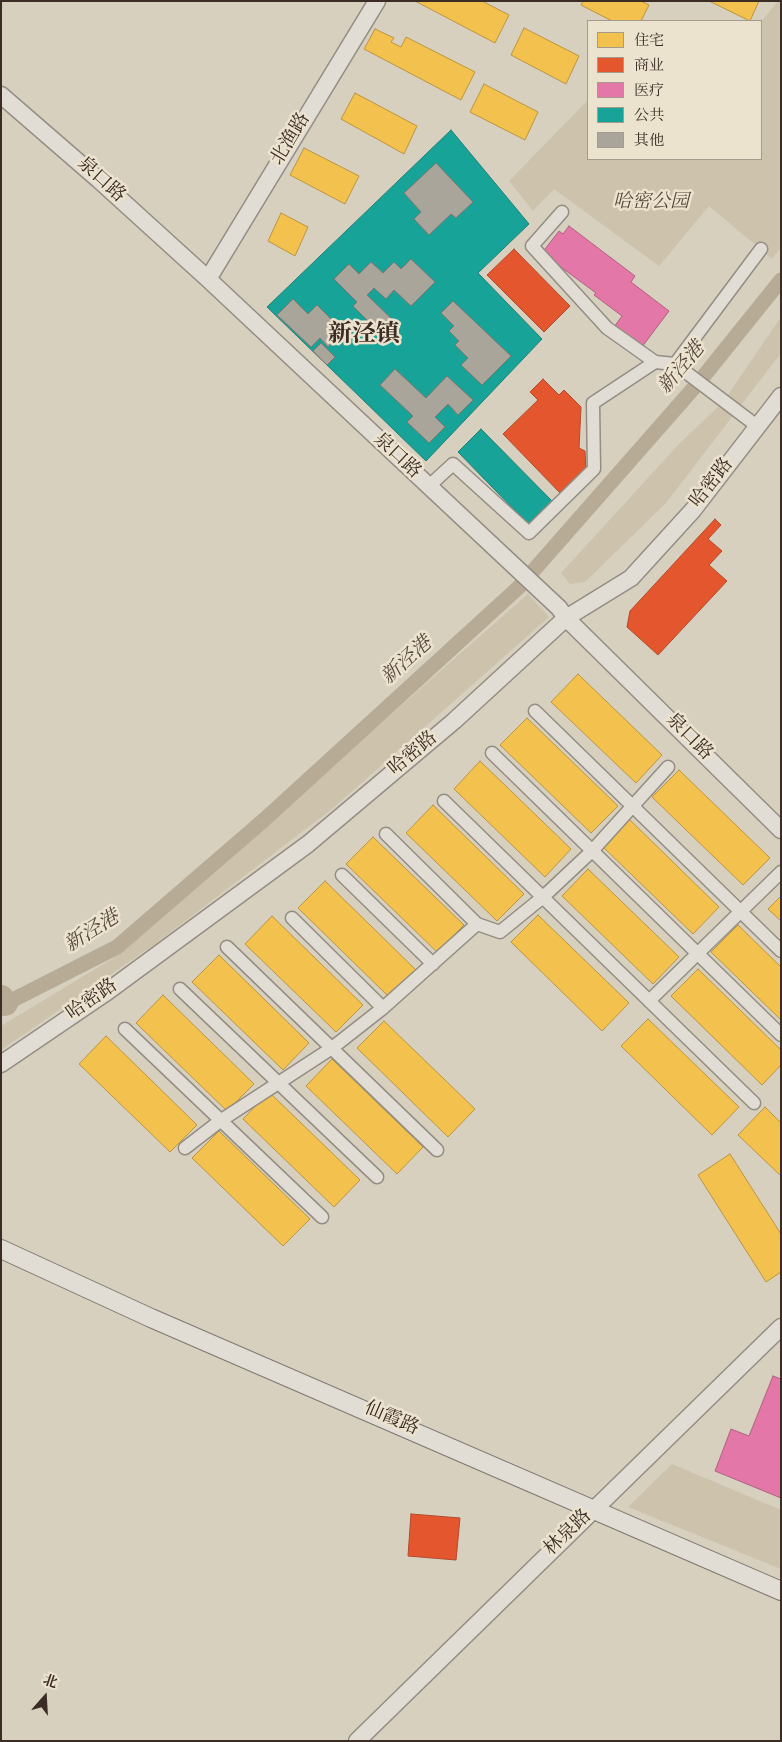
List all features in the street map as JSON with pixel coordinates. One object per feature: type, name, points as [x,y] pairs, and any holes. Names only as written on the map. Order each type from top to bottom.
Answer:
[{"type":"main road","name":"仙霞路","points":[[1,1249],[151,1318],[781,1591]]},
{"type":"street","name":"北渔路","points":[[208,279],[376,1]]},
{"type":"street","name":"泉口路","points":[[1,96],[99,180],[208,279],[562,613],[781,830]]},
{"type":"street","points":[[562,212],[532,246],[607,328],[655,362],[675,364],[757,426]]},
{"type":"street","points":[[675,364],[760,249]]},
{"type":"street","points":[[428,487],[453,464],[529,533],[594,469],[593,403],[655,362]]},
{"type":"street","name":"哈密路","points":[[1,1064],[104,994],[308,844],[454,721],[562,613],[631,578],[693,510],[781,396]]},
{"type":"street","points":[[535,711],[781,951]]},
{"type":"street","points":[[492,754],[781,1035]]},
{"type":"street","points":[[386,834],[477,924],[500,932],[543,897],[592,851],[668,767]]},
{"type":"street","points":[[444,801],[754,1103]]},
{"type":"street","points":[[650,1001],[781,872]]},
{"type":"street","points":[[342,875],[433,964]]},
{"type":"street","points":[[292,918],[383,1008]]},
{"type":"street","points":[[185,1148],[220,1121],[332,1048],[383,1008],[477,924]]},
{"type":"street","points":[[227,947],[437,1150]]},
{"type":"street","points":[[180,989],[377,1177]]},
{"type":"street","points":[[125,1030],[322,1217]]},
{"type":"street","name":"林泉路","points":[[357,1741],[781,1327]]},
{"type":"green space","name":"哈密公园","points":[[778,1],[781,1],[781,248],[772,259],[709,206],[659,266],[554,189],[533,211],[509,181],[587,101],[587,160],[762,160],[762,21]]},
{"type":"green space","points":[[781,317],[781,353],[666,503],[585,582],[570,584],[561,573],[679,444],[723,402]]},
{"type":"green space","points":[[528,594],[549,617],[332,809],[155,944],[1,1050],[1,1026],[115,957]]},
{"type":"green space","points":[[672,1464],[781,1510],[781,1569],[628,1507]]},
{"type":"building: 住宅","points":[[415,1],[482,1],[509,15],[495,43]]},
{"type":"building: 住宅","points":[[583,1],[641,1],[649,5],[642,20],[610,20],[581,5]]},
{"type":"building: 住宅","points":[[709,1],[759,1],[750,20]]},
{"type":"building: 住宅","points":[[524,28],[579,56],[566,84],[511,55]]},
{"type":"building: 住宅","points":[[375,29],[394,38],[391,42],[401,47],[406,37],[475,72],[461,100],[364,49]]},
{"type":"building: 住宅","points":[[484,84],[538,112],[525,140],[470,112]]},
{"type":"building: 住宅","points":[[355,93],[417,126],[404,154],[341,119]]},
{"type":"building: 住宅","points":[[304,148],[359,176],[345,204],[290,175]]},
{"type":"building: 住宅","points":[[281,213],[308,227],[295,256],[268,241]]},
{"type":"building: 住宅","points":[[578,674],[662,755],[636,783],[551,702]]},
{"type":"building: 住宅","points":[[527,718],[618,806],[591,833],[500,745]]},
{"type":"building: 住宅","points":[[480,761],[571,849],[545,877],[454,789]]},
{"type":"building: 住宅","points":[[679,770],[770,858],[743,885],[652,797]]},
{"type":"building: 住宅","points":[[433,805],[524,894],[497,921],[406,833]]},
{"type":"building: 住宅","points":[[629,819],[719,907],[693,934],[602,846]]},
{"type":"building: 住宅","points":[[373,837],[464,925],[437,952],[346,864]]},
{"type":"building: 住宅","points":[[588,869],[679,957],[653,984],[562,896]]},
{"type":"building: 住宅","points":[[325,881],[416,970],[389,997],[298,908]]},
{"type":"building: 住宅","points":[[781,896],[781,921],[768,909]]},
{"type":"building: 住宅","points":[[538,915],[629,1003],[602,1031],[511,942]]},
{"type":"building: 住宅","points":[[272,916],[363,1005],[336,1032],[245,944]]},
{"type":"building: 住宅","points":[[738,925],[781,967],[781,1020],[711,952]]},
{"type":"building: 住宅","points":[[219,955],[309,1043],[283,1070],[192,982]]},
{"type":"building: 住宅","points":[[698,969],[781,1050],[781,1065],[762,1085],[671,996]]},
{"type":"building: 住宅","points":[[163,995],[254,1084],[227,1111],[136,1023]]},
{"type":"building: 住宅","points":[[648,1019],[739,1107],[712,1135],[621,1046]]},
{"type":"building: 住宅","points":[[384,1021],[475,1109],[448,1137],[357,1048]]},
{"type":"building: 住宅","points":[[106,1036],[197,1125],[170,1152],[79,1064]]},
{"type":"building: 住宅","points":[[332,1059],[423,1147],[397,1174],[306,1086]]},
{"type":"building: 住宅","points":[[269,1092],[360,1180],[334,1207],[243,1119]]},
{"type":"building: 住宅","points":[[765,1107],[781,1123],[781,1176],[738,1135]]},
{"type":"building: 住宅","points":[[219,1131],[310,1219],[283,1246],[192,1158]]},
{"type":"building: 住宅","points":[[730,1154],[781,1234],[781,1272],[766,1282],[698,1175]]},
{"type":"building: 商业","points":[[514,249],[570,306],[544,332],[487,275]]},
{"type":"building: 商业","points":[[543,379],[559,395],[564,390],[581,407],[579,448],[585,451],[586,472],[562,495],[503,434],[538,400],[530,392]]},
{"type":"building: 商业","points":[[715,519],[721,525],[708,539],[722,551],[709,565],[727,581],[658,655],[627,627],[630,611]]},
{"type":"building: 商业","points":[[411,1514],[460,1518],[456,1560],[408,1556]]},
{"type":"building: 医疗","points":[[569,226],[635,276],[631,282],[669,311],[642,347],[614,327],[622,316],[594,295],[596,293],[542,253],[559,231],[563,234]]},
{"type":"building: 医疗","points":[[773,1376],[781,1379],[781,1498],[715,1471],[731,1429],[749,1436]]},
{"type":"building: 公共","points":[[451,130],[529,224],[478,273],[542,339],[426,461],[267,307]]},
{"type":"building: 公共","points":[[481,429],[552,501],[528,524],[458,452]]},
{"type":"building: 其他","points":[[436,163],[473,202],[456,218],[451,214],[429,235],[414,219],[421,212],[404,193]]},
{"type":"building: 其他","points":[[411,259],[435,282],[411,306],[394,290],[386,299],[374,288],[367,295],[398,325],[384,339],[376,331],[372,335],[362,325],[367,320],[353,306],[357,302],[334,279],[349,264],[359,274],[371,262],[383,273],[394,262],[401,269]]},
{"type":"building: 其他","points":[[293,299],[308,314],[317,305],[343,331],[328,347],[320,338],[311,347],[277,315]]},
{"type":"building: 其他","points":[[453,301],[511,356],[482,385],[461,365],[468,358],[455,345],[459,341],[449,331],[454,326],[441,313]]},
{"type":"building: 其他","points":[[321,343],[335,357],[327,365],[313,351]]},
{"type":"building: 其他","points":[[395,369],[426,398],[447,376],[473,400],[458,415],[448,404],[435,417],[445,427],[429,443],[407,422],[413,416],[380,385]]},
{"type":"waterway","name":"新泾港","points":[[1,1006],[117,947],[265,819],[519,587],[699,382],[781,280]]},
{"type":"waterway","name":"新泾港","points":[[1,998],[5,1003]]},
{"type":"district","name":"新泾镇","points":[[364,337]]}]
